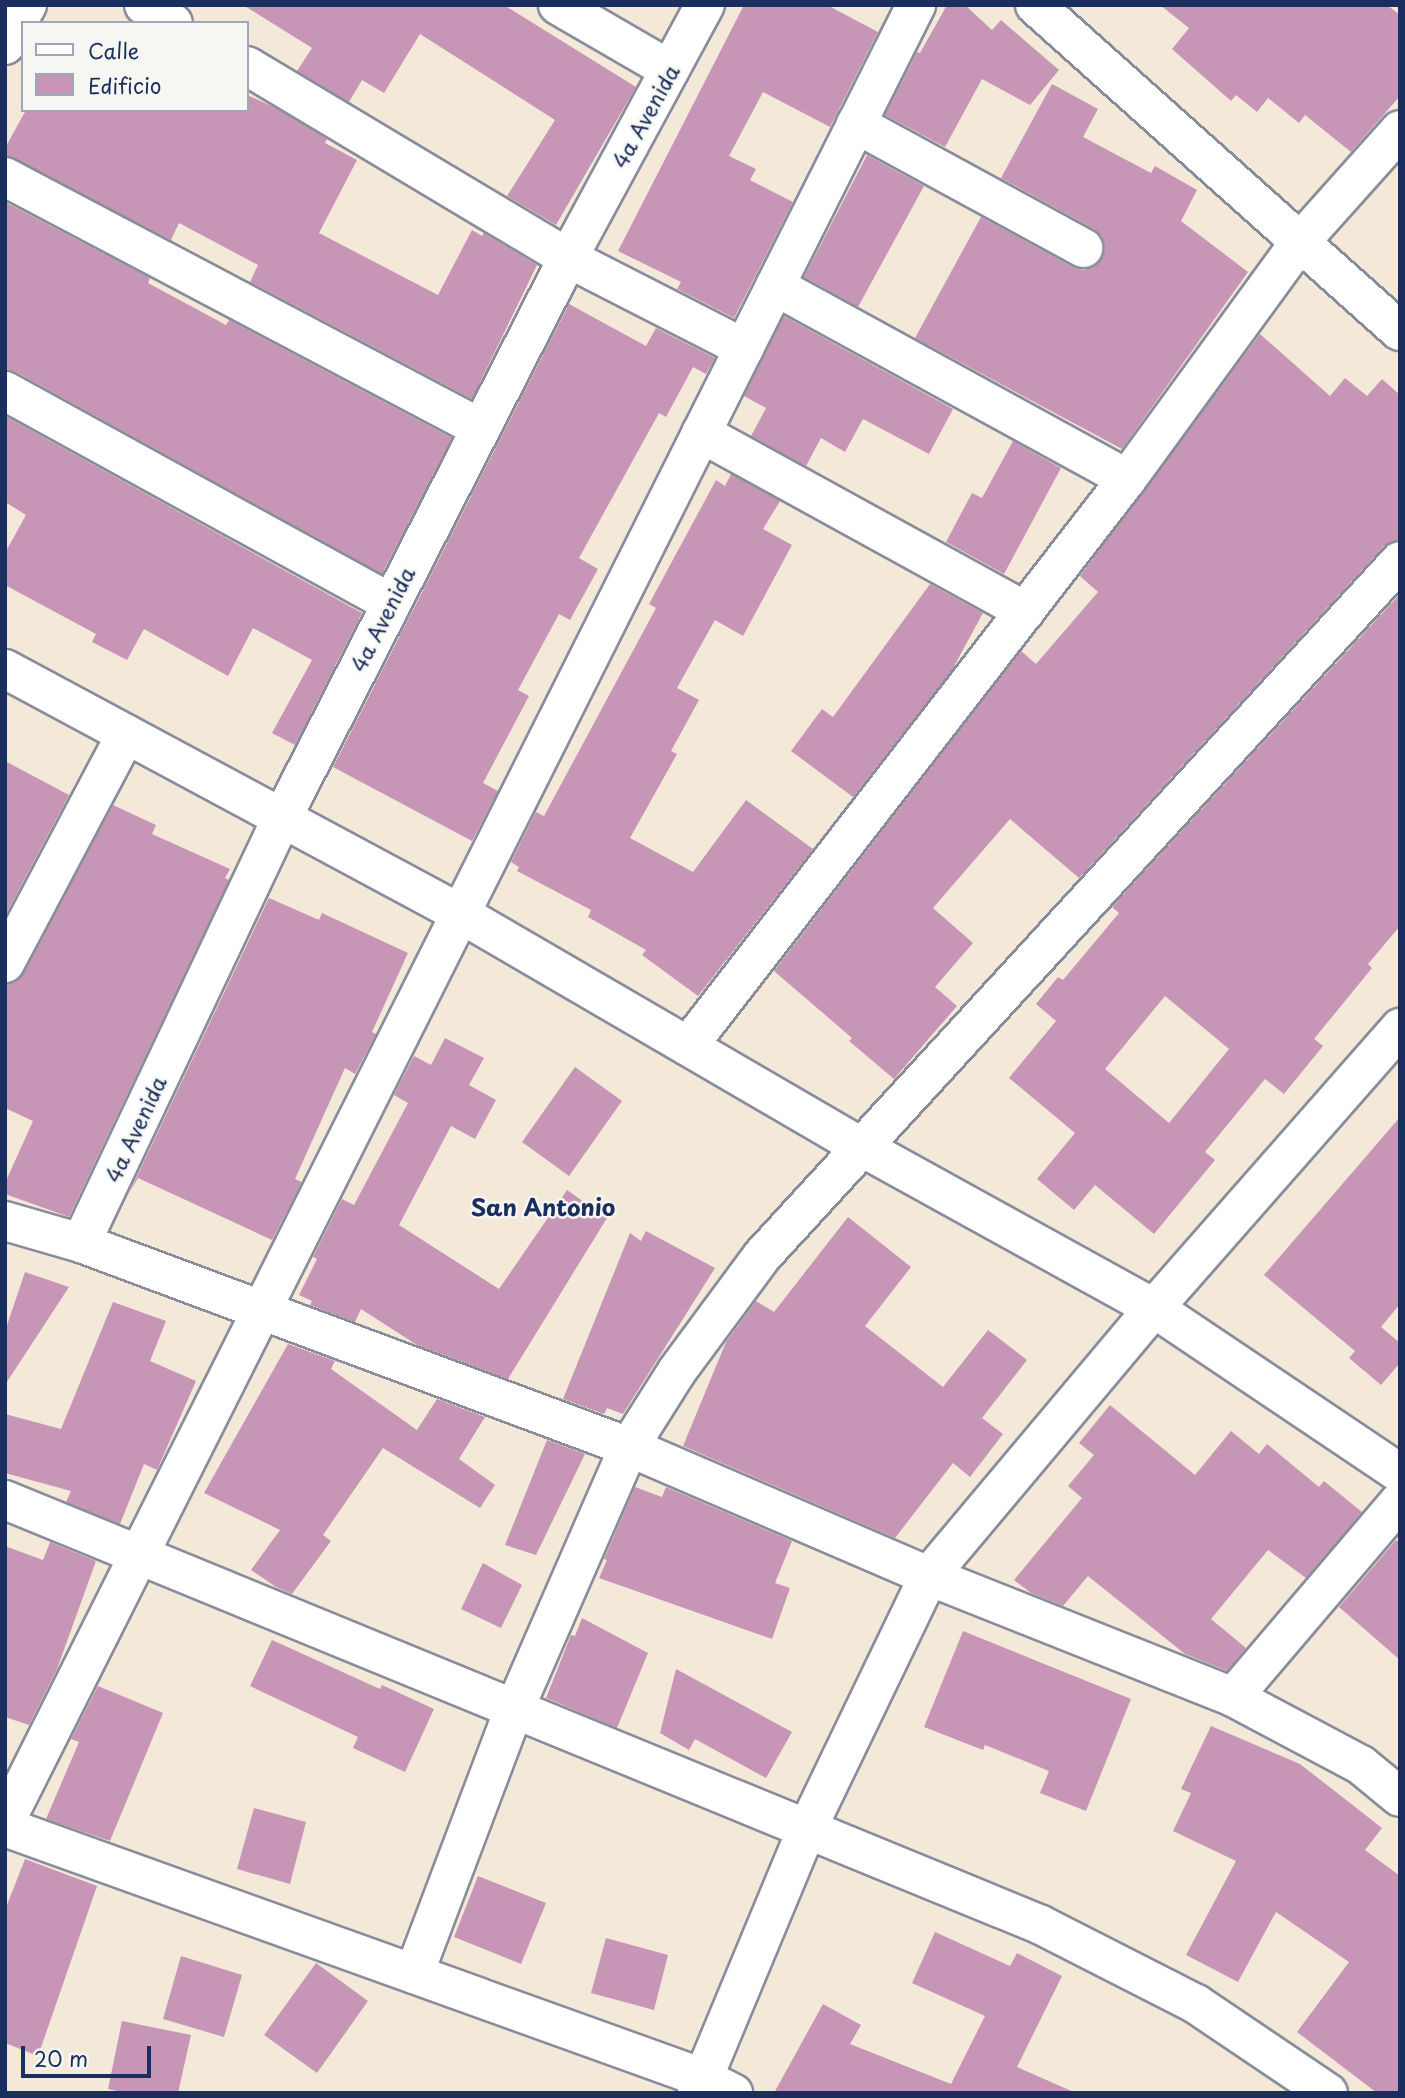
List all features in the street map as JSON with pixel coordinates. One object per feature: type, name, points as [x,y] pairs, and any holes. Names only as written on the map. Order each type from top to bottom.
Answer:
[{"type":"street","points":[[5,45],[27,5]]},
{"type":"street","points":[[144,5],[170,21]]},
{"type":"street","points":[[558,5],[670,70]]},
{"type":"street","name":"4a Avenida","points":[[81,1243],[282,818],[390,603],[568,258],[705,5]]},
{"type":"street","points":[[916,5],[138,1554],[5,1825],[414,1974],[711,2088],[807,1829],[929,1576],[1154,1308],[1400,1028]]},
{"type":"street","points":[[1035,5],[1400,331]]},
{"type":"street","points":[[248,67],[568,258],[744,348]]},
{"type":"street","points":[[856,124],[1083,248]]},
{"type":"street","points":[[688,1046],[1127,479],[1300,242],[1400,130]]},
{"type":"street","points":[[5,177],[480,428]]},
{"type":"street","points":[[775,286],[1127,479]]},
{"type":"street","points":[[5,391],[390,603]]},
{"type":"street","points":[[701,433],[1025,611]]},
{"type":"street","points":[[414,1974],[514,1710],[629,1447],[677,1371],[762,1256],[860,1146],[1400,561]]},
{"type":"street","points":[[5,669],[459,913],[860,1146],[1154,1308],[1400,1473]]},
{"type":"street","points":[[5,963],[126,734]]},
{"type":"street","points":[[5,1221],[81,1243],[629,1447],[929,1576],[1233,1697],[1361,1765],[1400,1797]]},
{"type":"street","points":[[5,1500],[1041,1925],[1196,2004],[1328,2093]]},
{"type":"street","points":[[1233,1697],[1400,1501]]},
{"type":"building","points":[[243,5],[504,5],[636,87],[556,225],[507,196],[555,120],[420,34],[384,93],[362,80],[349,102],[297,71],[312,48]]},
{"type":"building","points":[[744,5],[827,5],[878,32],[830,127],[763,92],[729,156],[756,169],[750,180],[793,202],[734,318],[677,289],[681,282],[618,251]]},
{"type":"building","points":[[947,5],[965,5],[992,30],[1001,20],[1059,70],[1030,105],[982,79],[945,147],[885,115],[917,52],[920,53]]},
{"type":"building","points":[[1160,5],[1387,5],[1400,15],[1400,96],[1351,152],[1305,115],[1299,123],[1268,98],[1257,112],[1236,95],[1231,101],[1172,49],[1189,28]]},
{"type":"building","points":[[1052,84],[1098,109],[1083,137],[1151,173],[1155,166],[1197,190],[1181,221],[1248,272],[1122,449],[915,338],[981,217],[1073,267],[1083,270],[1094,267],[1102,258],[1105,248],[1102,237],[1094,229],[1001,178]]},
{"type":"building","points":[[248,95],[274,107],[327,139],[325,143],[357,160],[319,233],[438,295],[472,230],[482,236],[484,233],[537,265],[472,399],[250,282],[258,265],[179,223],[171,240],[5,155],[5,148],[25,112],[248,112]]},
{"type":"building","points":[[867,155],[924,186],[858,307],[804,277]]},
{"type":"building","points":[[7,203],[150,278],[148,283],[226,325],[229,320],[452,438],[382,574],[16,372],[5,369]]},
{"type":"building","points":[[569,304],[646,346],[656,328],[715,358],[706,374],[693,367],[666,417],[659,413],[579,558],[598,569],[570,620],[559,614],[518,690],[529,696],[483,783],[498,791],[472,841],[333,767]]},
{"type":"building","points":[[784,316],[953,409],[929,454],[863,419],[845,452],[821,438],[806,466],[751,436],[766,408],[744,396]]},
{"type":"building","points":[[1260,334],[1330,396],[1345,378],[1367,396],[1382,379],[1400,395],[1400,540],[1384,546],[1079,878],[1010,819],[933,908],[973,943],[935,987],[957,1006],[894,1079],[849,1041],[852,1038],[774,971],[1021,651],[1036,664],[1098,592],[1080,576]]},
{"type":"building","points":[[5,416],[362,613],[295,745],[272,733],[312,660],[253,628],[228,676],[144,629],[127,660],[92,642],[96,634],[5,585],[5,553],[26,515],[5,502]]},
{"type":"building","points":[[1013,441],[1061,468],[1004,574],[946,542],[972,493],[982,498]]},
{"type":"building","points":[[731,474],[780,501],[763,529],[792,545],[743,636],[715,620],[677,688],[699,700],[671,751],[677,754],[630,838],[693,872],[746,800],[813,849],[698,996],[642,955],[646,950],[588,917],[591,910],[517,871],[519,867],[511,862],[536,812],[544,816],[656,608],[649,604],[716,480],[725,486]]},
{"type":"building","points":[[930,584],[983,613],[952,670],[853,797],[791,751],[822,709],[833,717]]},
{"type":"building","points":[[1400,594],[1400,926],[1368,964],[1372,968],[1314,1039],[1323,1046],[1284,1094],[1265,1079],[1205,1152],[1215,1160],[1154,1234],[1095,1185],[1074,1210],[1037,1179],[1075,1133],[1009,1078],[1056,1021],[1036,1004],[1058,977],[1063,980],[1119,913],[1112,907]],"holes":[[[1165,996],[1229,1049],[1169,1123],[1105,1069]]]},
{"type":"building","points":[[5,761],[69,795],[5,916]]},
{"type":"building","points":[[113,805],[156,825],[152,834],[230,869],[225,878],[229,880],[69,1217],[5,1194],[5,1183],[33,1121],[5,1108],[5,985],[16,982],[24,973]]},
{"type":"building","points":[[269,898],[319,920],[322,913],[408,953],[372,1032],[376,1034],[355,1074],[345,1068],[295,1179],[302,1182],[272,1240],[138,1178],[129,1193]]},
{"type":"building","points":[[445,1038],[484,1058],[469,1085],[496,1100],[475,1139],[451,1126],[399,1225],[499,1289],[567,1190],[607,1218],[508,1379],[417,1345],[361,1309],[355,1322],[310,1305],[312,1301],[299,1295],[317,1259],[313,1257],[342,1199],[354,1205],[408,1103],[394,1095],[414,1056],[431,1065]]},
{"type":"building","points":[[575,1067],[622,1101],[569,1176],[522,1142]]},
{"type":"building","points":[[1400,1117],[1400,1304],[1381,1327],[1400,1343],[1400,1363],[1381,1385],[1349,1358],[1355,1351],[1264,1275]]},
{"type":"building","points":[[848,1217],[911,1267],[865,1326],[943,1387],[988,1330],[1027,1360],[982,1418],[1003,1434],[970,1477],[953,1463],[895,1538],[683,1446],[726,1342],[756,1301],[774,1312]]},
{"type":"building","points":[[646,1231],[715,1268],[623,1414],[607,1408],[604,1414],[563,1399],[630,1233],[641,1241]]},
{"type":"building","points":[[25,1272],[69,1287],[5,1385],[5,1331]]},
{"type":"building","points":[[113,1302],[166,1321],[150,1361],[196,1381],[157,1470],[144,1464],[120,1524],[66,1502],[71,1491],[5,1473],[5,1414],[61,1429]]},
{"type":"building","points":[[288,1344],[335,1361],[331,1369],[417,1430],[437,1399],[485,1417],[459,1459],[495,1485],[480,1508],[383,1448],[323,1535],[331,1541],[292,1594],[251,1570],[280,1530],[204,1493]]},
{"type":"building","points":[[1110,1405],[1195,1475],[1231,1431],[1259,1454],[1267,1444],[1319,1487],[1324,1481],[1362,1512],[1306,1578],[1268,1550],[1211,1619],[1246,1648],[1227,1671],[1185,1654],[1088,1576],[1063,1606],[1031,1593],[1014,1580],[1082,1498],[1068,1486],[1094,1455],[1079,1443]]},
{"type":"building","points":[[547,1440],[585,1454],[536,1555],[505,1545]]},
{"type":"building","points":[[635,1487],[662,1497],[666,1487],[792,1541],[775,1583],[790,1588],[772,1639],[599,1578],[607,1560],[604,1559]]},
{"type":"building","points":[[1396,1540],[1400,1543],[1400,1660],[1339,1607]]},
{"type":"building","points":[[50,1542],[96,1561],[57,1669],[29,1725],[5,1717],[5,1546],[43,1560]]},
{"type":"building","points":[[483,1563],[522,1585],[501,1628],[461,1609]]},
{"type":"building","points":[[582,1618],[648,1653],[617,1728],[546,1698],[571,1635],[575,1636]]},
{"type":"building","points":[[963,1631],[1131,1699],[1086,1811],[1040,1793],[1049,1771],[985,1745],[983,1750],[924,1727]]},
{"type":"building","points":[[272,1640],[380,1689],[382,1685],[434,1709],[405,1772],[353,1748],[358,1737],[250,1686]]},
{"type":"building","points":[[676,1669],[792,1732],[766,1778],[695,1739],[689,1750],[660,1733]]},
{"type":"building","points":[[98,1686],[163,1713],[110,1841],[46,1819],[79,1742],[71,1739]]},
{"type":"building","points":[[1211,1726],[1300,1764],[1382,1828],[1365,1850],[1400,1876],[1400,2093],[1377,2093],[1297,2032],[1349,1962],[1276,1912],[1238,1982],[1186,1955],[1236,1861],[1173,1831],[1191,1793],[1181,1789]]},
{"type":"building","points":[[254,1808],[306,1822],[290,1884],[237,1869]]},
{"type":"building","points":[[25,1859],[97,1886],[38,2056],[5,2043],[5,1910]]},
{"type":"building","points":[[478,1876],[546,1903],[521,1964],[454,1937]]},
{"type":"building","points":[[935,1932],[1010,1966],[1017,1953],[1062,1976],[1017,2067],[1076,2093],[774,2093],[823,2004],[861,2025],[850,2044],[951,2084],[985,2016],[912,1983]]},
{"type":"building","points":[[606,1938],[668,1955],[654,2010],[591,1993]]},
{"type":"building","points":[[181,1956],[242,1975],[224,2037],[163,2019]]},
{"type":"building","points":[[316,1963],[368,2001],[317,2073],[264,2035]]},
{"type":"building","points":[[122,2021],[191,2035],[178,2093],[126,2093],[108,2089]]},
{"type":"district","name":"San Antonio","points":[[543,1207]]}]
